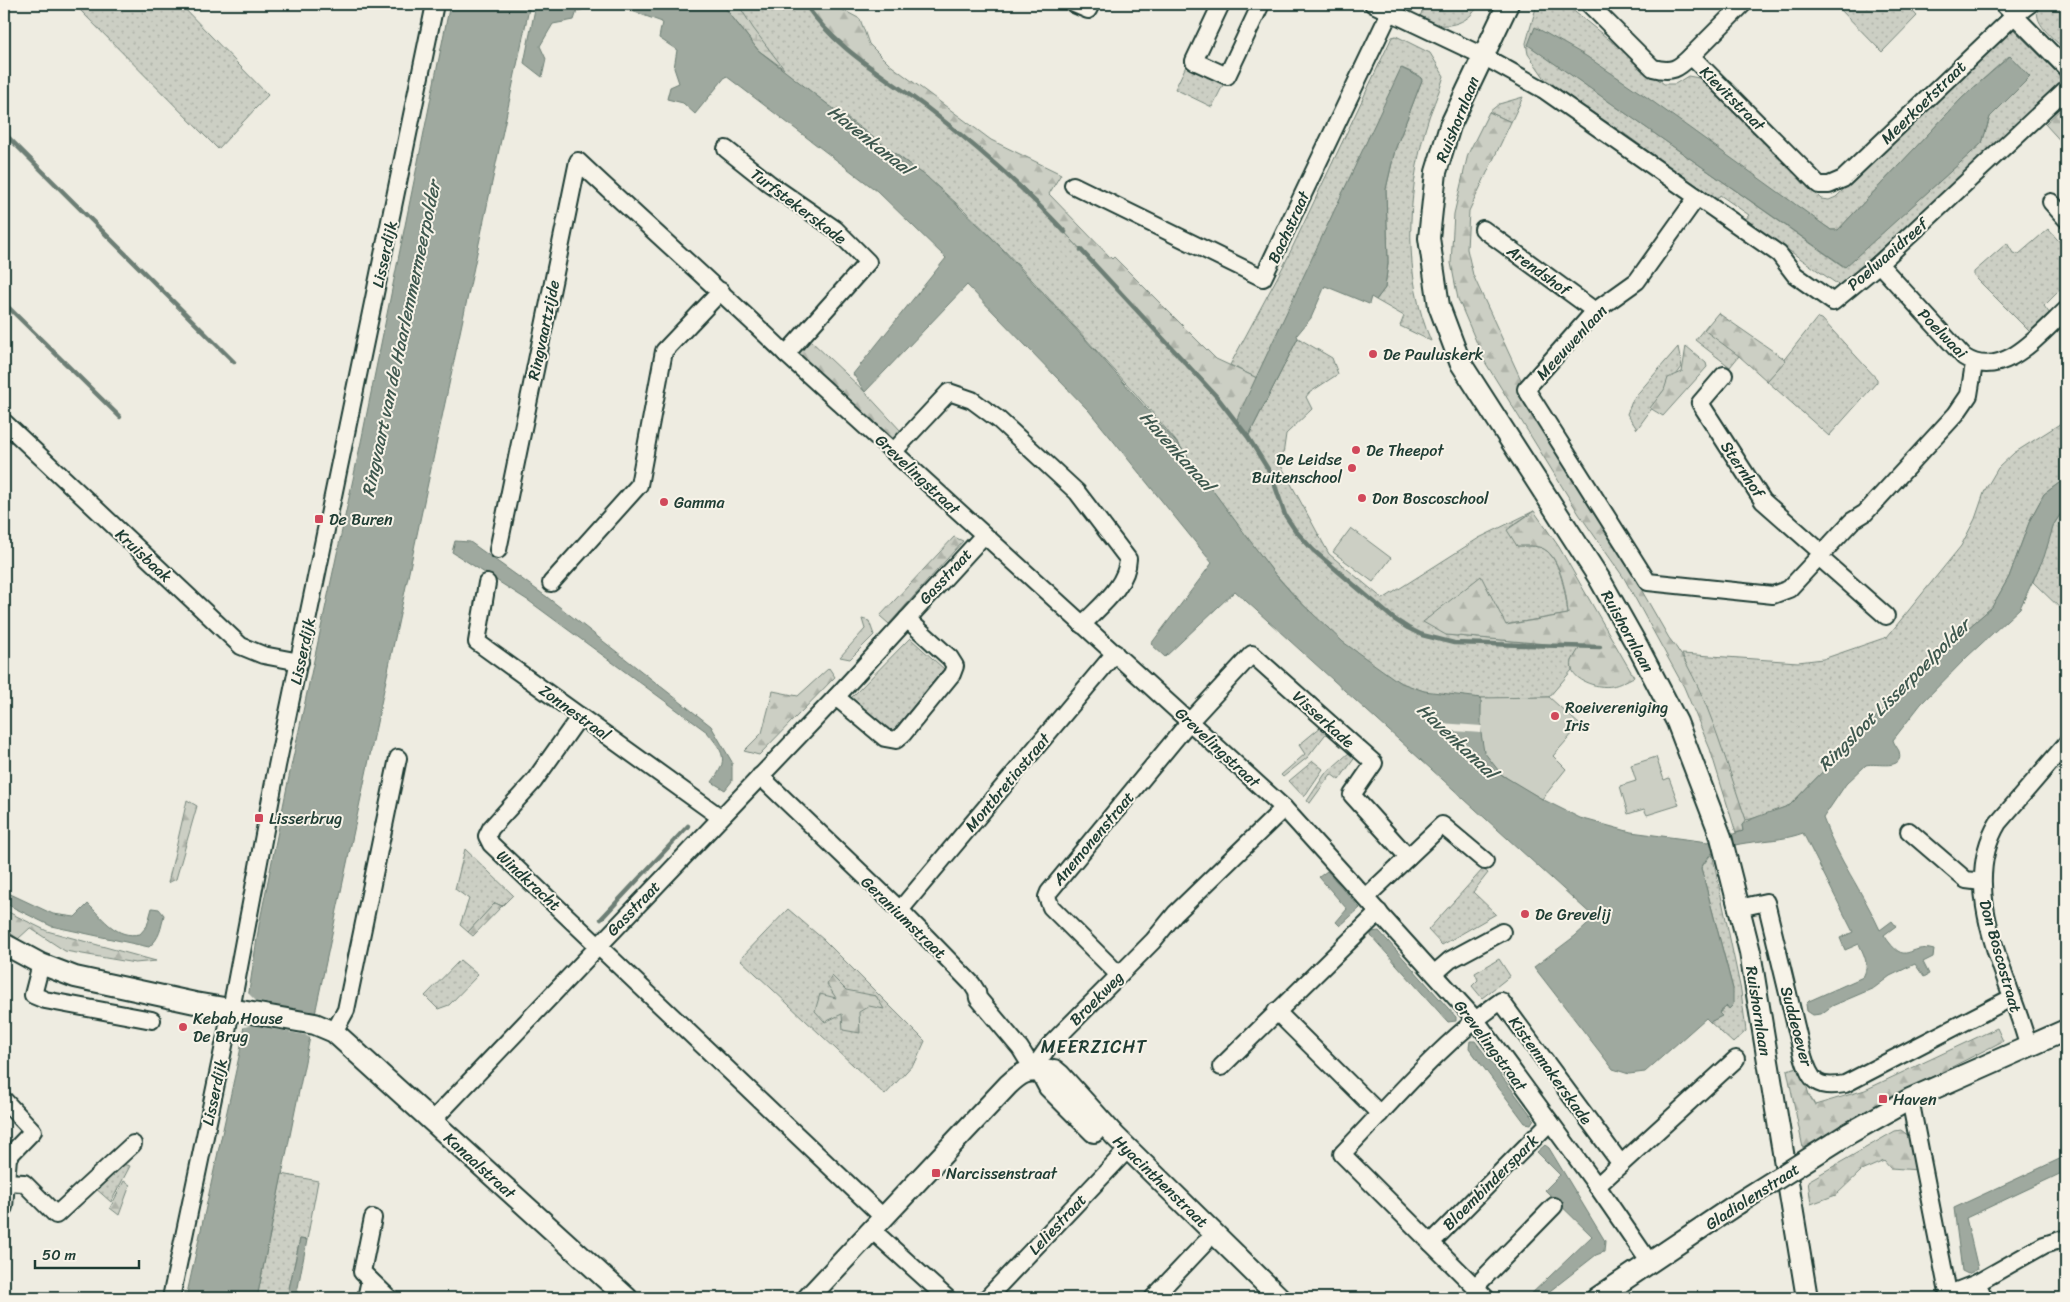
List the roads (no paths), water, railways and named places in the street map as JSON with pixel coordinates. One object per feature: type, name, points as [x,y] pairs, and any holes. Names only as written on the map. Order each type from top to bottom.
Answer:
[{"type":"main road","name":"Ruishornlaan","points":[[1508,4],[1450,126],[1436,172],[1429,238],[1432,273],[1445,325],[1460,362],[1599,578],[1640,649],[1677,722],[1723,844],[1750,952],[1807,1298]]},
{"type":"main road","name":"Kanaalstraat","points":[[4,944],[41,964],[75,977],[108,985],[315,1024],[334,1032],[627,1298]]},
{"type":"main road","name":"Gladiolenstraat","points":[[1597,1298],[1737,1204],[1848,1134],[1910,1099],[2028,1045],[2066,1030]]},
{"type":"main road","name":"Hyacinthenstraat","points":[[1037,1071],[1054,1070],[1060,1074],[1124,1154],[1205,1243],[1261,1298]]},
{"type":"main road","name":"Broekweg","points":[[808,1298],[1013,1080],[1019,1075],[1037,1071]]},
{"type":"main road","name":"Hyacinthenstraat","points":[[1124,1154],[1280,1298]]},
{"type":"street","name":"Lisserdijk","points":[[171,1298],[238,1009],[252,892],[435,4]]},
{"type":"street","points":[[1074,4],[1088,10],[1091,4]]},
{"type":"street","points":[[1221,4],[1194,61],[1227,76],[1261,4]]},
{"type":"street","points":[[1373,4],[1483,56],[1544,90],[1697,197]]},
{"type":"street","name":"Kievitstraat","points":[[1589,4],[1653,68],[1666,72],[1677,70],[1691,56],[1819,185],[1830,185]]},
{"type":"street","points":[[1691,56],[1743,4]]},
{"type":"street","name":"Meerkoetstraat","points":[[1830,185],[1842,179],[2009,9],[2030,4]]},
{"type":"street","points":[[2009,9],[2066,68]]},
{"type":"street","name":"Bachstraat","points":[[1073,185],[1263,278],[1390,12]]},
{"type":"street","name":"Poelwaaidreef","points":[[1697,197],[1779,254],[1795,275],[1832,302],[1879,264],[2066,90]]},
{"type":"street","name":"Turfstekerskade","points":[[726,149],[770,184],[835,229],[868,262],[786,354]]},
{"type":"street","name":"Ringvaartzijde","points":[[498,550],[578,161],[616,196]]},
{"type":"street","name":"Grevelingstraat","points":[[616,196],[693,269],[721,290],[786,354],[1284,808],[1435,973],[1474,1019],[1597,1186],[1650,1263]]},
{"type":"street","name":"Meeuwenlaan","points":[[1697,197],[1637,281],[1595,311],[1526,389],[1648,582],[1773,595],[1789,589],[1852,521],[1866,513],[1956,414],[1969,395],[1974,364]]},
{"type":"street","points":[[2051,202],[2066,219]]},
{"type":"street","name":"Arendshof","points":[[1483,228],[1595,311]]},
{"type":"street","name":"Poelwaai","points":[[1879,264],[1964,358],[1974,364],[1992,364],[2006,360],[2020,352],[2066,310]]},
{"type":"street","points":[[551,583],[639,485],[664,351],[721,290]]},
{"type":"street","name":"Sternhof","points":[[1724,376],[1700,403],[1763,501],[1821,555]]},
{"type":"street","points":[[894,451],[949,392],[972,400],[985,410],[1078,492],[1128,559],[1127,571],[1120,584],[1082,625]]},
{"type":"street","name":"Kruisbaak","points":[[4,422],[241,646],[263,655],[300,662]]},
{"type":"street","name":"Gasstraat","points":[[432,1121],[836,697],[984,535]]},
{"type":"street","points":[[1821,555],[1886,616]]},
{"type":"street","name":"Zonnestraal","points":[[487,583],[478,642],[720,818]]},
{"type":"street","name":"Gasstraat","points":[[836,697],[885,738],[896,740],[903,734],[952,674],[955,666],[950,658],[907,618]]},
{"type":"street","name":"Montbretiastraat","points":[[900,910],[1115,653]]},
{"type":"street","name":"Visserkade","points":[[1190,721],[1252,654],[1374,763],[1352,795],[1408,857]]},
{"type":"street","name":"Windkracht","points":[[580,716],[534,780],[491,828],[487,836],[491,844],[598,945]]},
{"type":"street","name":"Anemonenstraat","points":[[1119,975],[1051,907],[1047,897],[1052,886],[1190,721]]},
{"type":"street","name":"Don Boscostraat","points":[[2028,1045],[2022,1024],[2011,998],[1986,914],[1982,882],[1983,861],[1989,837],[1998,823],[2063,756]]},
{"type":"street","points":[[334,1032],[346,1010],[398,758]]},
{"type":"street","name":"Geraniumstraat","points":[[760,776],[900,910],[972,984],[978,998],[1037,1071]]},
{"type":"street","name":"Broekweg","points":[[1037,1071],[1049,1046],[1185,904],[1284,808]]},
{"type":"street","points":[[1366,897],[1442,825],[1485,861]]},
{"type":"street","points":[[1909,831],[1966,880],[1982,882]]},
{"type":"street","name":"Suddeoever","points":[[1739,908],[1766,902],[1803,1056],[1814,1080],[1823,1086],[1845,1084],[2011,998]]},
{"type":"street","points":[[1221,1067],[1379,912]]},
{"type":"street","points":[[1435,973],[1450,960],[1502,932]]},
{"type":"street","points":[[598,945],[878,1224],[947,1298]]},
{"type":"street","points":[[41,964],[33,995],[45,1000],[152,1020]]},
{"type":"street","name":"Kistenmakerskade","points":[[1474,1019],[1501,1001],[1621,1164]]},
{"type":"street","points":[[1276,1012],[1380,1114]]},
{"type":"street","name":"Bloembinderspark","points":[[1474,1019],[1342,1154],[1481,1293],[1554,1206]]},
{"type":"street","points":[[1597,1186],[1736,1059]]},
{"type":"street","points":[[1910,1099],[1949,1296],[1977,1283],[2044,1245],[2066,1238]]},
{"type":"street","points":[[4,1100],[33,1131],[8,1157],[4,1206]]},
{"type":"street","name":"Bloembinderspark","points":[[1431,1243],[1550,1122]]},
{"type":"street","points":[[6,1182],[24,1183],[56,1216],[133,1144]]},
{"type":"street","name":"Leliestraat","points":[[987,1298],[1124,1154]]},
{"type":"street","points":[[373,1218],[362,1272],[389,1298]]},
{"type":"street","points":[[1153,1298],[1205,1243]]},
{"type":"street","points":[[366,1298],[370,1280]]},
{"type":"street","points":[[1977,1283],[1984,1298]]},
{"type":"water","name":"Ringvaart van de Haarlemmermeerpolder","points":[[450,4],[530,4],[310,1037],[257,1298],[186,1298],[240,1052],[259,925],[361,442]]},
{"type":"water","name":"Havenkanaal","points":[[536,4],[722,4],[758,50],[849,121],[926,176],[991,237],[1095,350],[1182,449],[1274,573],[1297,599],[1343,642],[1399,682],[1424,691],[1481,698],[1481,733],[1484,752],[1502,775],[1542,799],[1580,818],[1631,832],[1708,842],[1743,831],[1742,825],[1745,822],[1790,805],[1931,661],[1992,607],[2009,577],[2030,520],[2044,494],[2066,478],[2066,506],[2054,524],[2044,557],[2020,608],[1967,657],[1921,704],[1893,740],[1899,751],[1900,758],[1898,762],[1888,765],[1866,765],[1846,784],[1823,818],[1835,847],[1880,930],[1892,921],[1896,926],[1884,935],[1892,945],[1903,953],[1925,948],[1934,950],[1933,957],[1923,962],[1929,974],[1924,977],[1915,964],[1890,976],[1874,988],[1832,1006],[1821,1014],[1813,1015],[1807,1011],[1806,1004],[1809,1001],[1863,977],[1866,964],[1859,944],[1845,950],[1840,938],[1853,932],[1803,833],[1781,839],[1746,843],[1724,848],[1709,855],[1701,868],[1733,989],[1733,1005],[1729,1009],[1727,1006],[1719,1013],[1722,1016],[1710,1022],[1706,1018],[1645,1072],[1629,1074],[1613,1069],[1534,967],[1575,936],[1595,918],[1235,591],[1165,657],[1151,644],[1212,563],[1089,411],[967,285],[865,392],[853,374],[946,258],[877,191],[726,76],[695,114],[683,103],[667,99],[670,87],[679,83],[674,68],[677,50],[659,38],[662,22],[621,7],[601,5],[577,11],[574,20],[553,24],[540,46],[546,59],[542,77],[524,63]]},
{"type":"water","points":[[1535,27],[1586,56],[1645,96],[1831,230],[1838,230],[1962,98],[2010,56],[2030,77],[1990,117],[1982,143],[1845,267],[1528,45]]},
{"type":"water","points":[[1401,68],[1420,77],[1422,80],[1395,150],[1386,189],[1388,263],[1385,288],[1376,300],[1371,297],[1369,304],[1325,286],[1311,318],[1297,335],[1298,338],[1248,437],[1236,422],[1239,414]]},
{"type":"water","points":[[455,541],[470,542],[547,597],[711,726],[732,762],[732,781],[725,790],[712,782],[721,767],[722,756],[721,751],[707,732],[529,601],[452,552]]},
{"type":"water","points":[[1327,871],[1360,908],[1340,926],[1336,922],[1347,909],[1319,877]]},
{"type":"water","points":[[4,891],[53,914],[75,917],[88,904],[117,931],[124,934],[140,934],[147,926],[152,908],[159,909],[164,915],[158,936],[149,947],[51,926],[4,903]]},
{"type":"water","points":[[1379,931],[1456,1017],[1456,1021],[1448,1022],[1371,936],[1371,932]]},
{"type":"water","points":[[1470,1041],[1475,1041],[1534,1119],[1531,1124],[1525,1123],[1469,1048]]},
{"type":"water","points":[[1545,1145],[1549,1148],[1605,1241],[1604,1252],[1596,1255],[1541,1298],[1527,1298],[1592,1236],[1545,1190],[1560,1175],[1537,1152]]},
{"type":"water","points":[[2066,1156],[2066,1171],[1966,1218],[1978,1269],[1968,1274],[1962,1271],[1954,1208]]},
{"type":"water","points":[[300,1239],[307,1240],[296,1298],[287,1298]]},
{"type":"waterway","points":[[805,4],[831,35],[963,137],[1015,182],[1065,232]]},
{"type":"waterway","points":[[4,133],[234,362]]},
{"type":"waterway","points":[[1081,250],[1217,397],[1248,437],[1271,474],[1285,515],[1295,530],[1313,550],[1394,619],[1422,635],[1454,643],[1600,647]]},
{"type":"waterway","points":[[4,303],[120,417]]},
{"type":"waterway","points":[[601,919],[688,826]]},
{"type":"place","name":"De Pauluskerk","points":[[1373,354]]},
{"type":"place","name":"De Theepot","points":[[1356,450]]},
{"type":"place","name":"De Leidse Buitenschool","points":[[1352,468]]},
{"type":"place","name":"Don Boscoschool","points":[[1362,498]]},
{"type":"place","name":"Gamma","points":[[664,502]]},
{"type":"place","name":"De Buren","points":[[319,519]]},
{"type":"place","name":"Roeivereniging Iris","points":[[1555,716]]},
{"type":"place","name":"Lisserbrug","points":[[259,818]]},
{"type":"place","name":"De Grevelij","points":[[1525,914]]},
{"type":"place","name":"Kebab House De Brug","points":[[183,1027]]},
{"type":"place","name":"Haven","points":[[1883,1099]]},
{"type":"place","name":"Narcissenstraat","points":[[936,1173]]},
{"type":"district","name":"MEERZICHT","points":[[1094,1047]]},
{"type":"water label","name":"Ringsloot Lisserpoelpolder","points":[[1894,695]]}]
